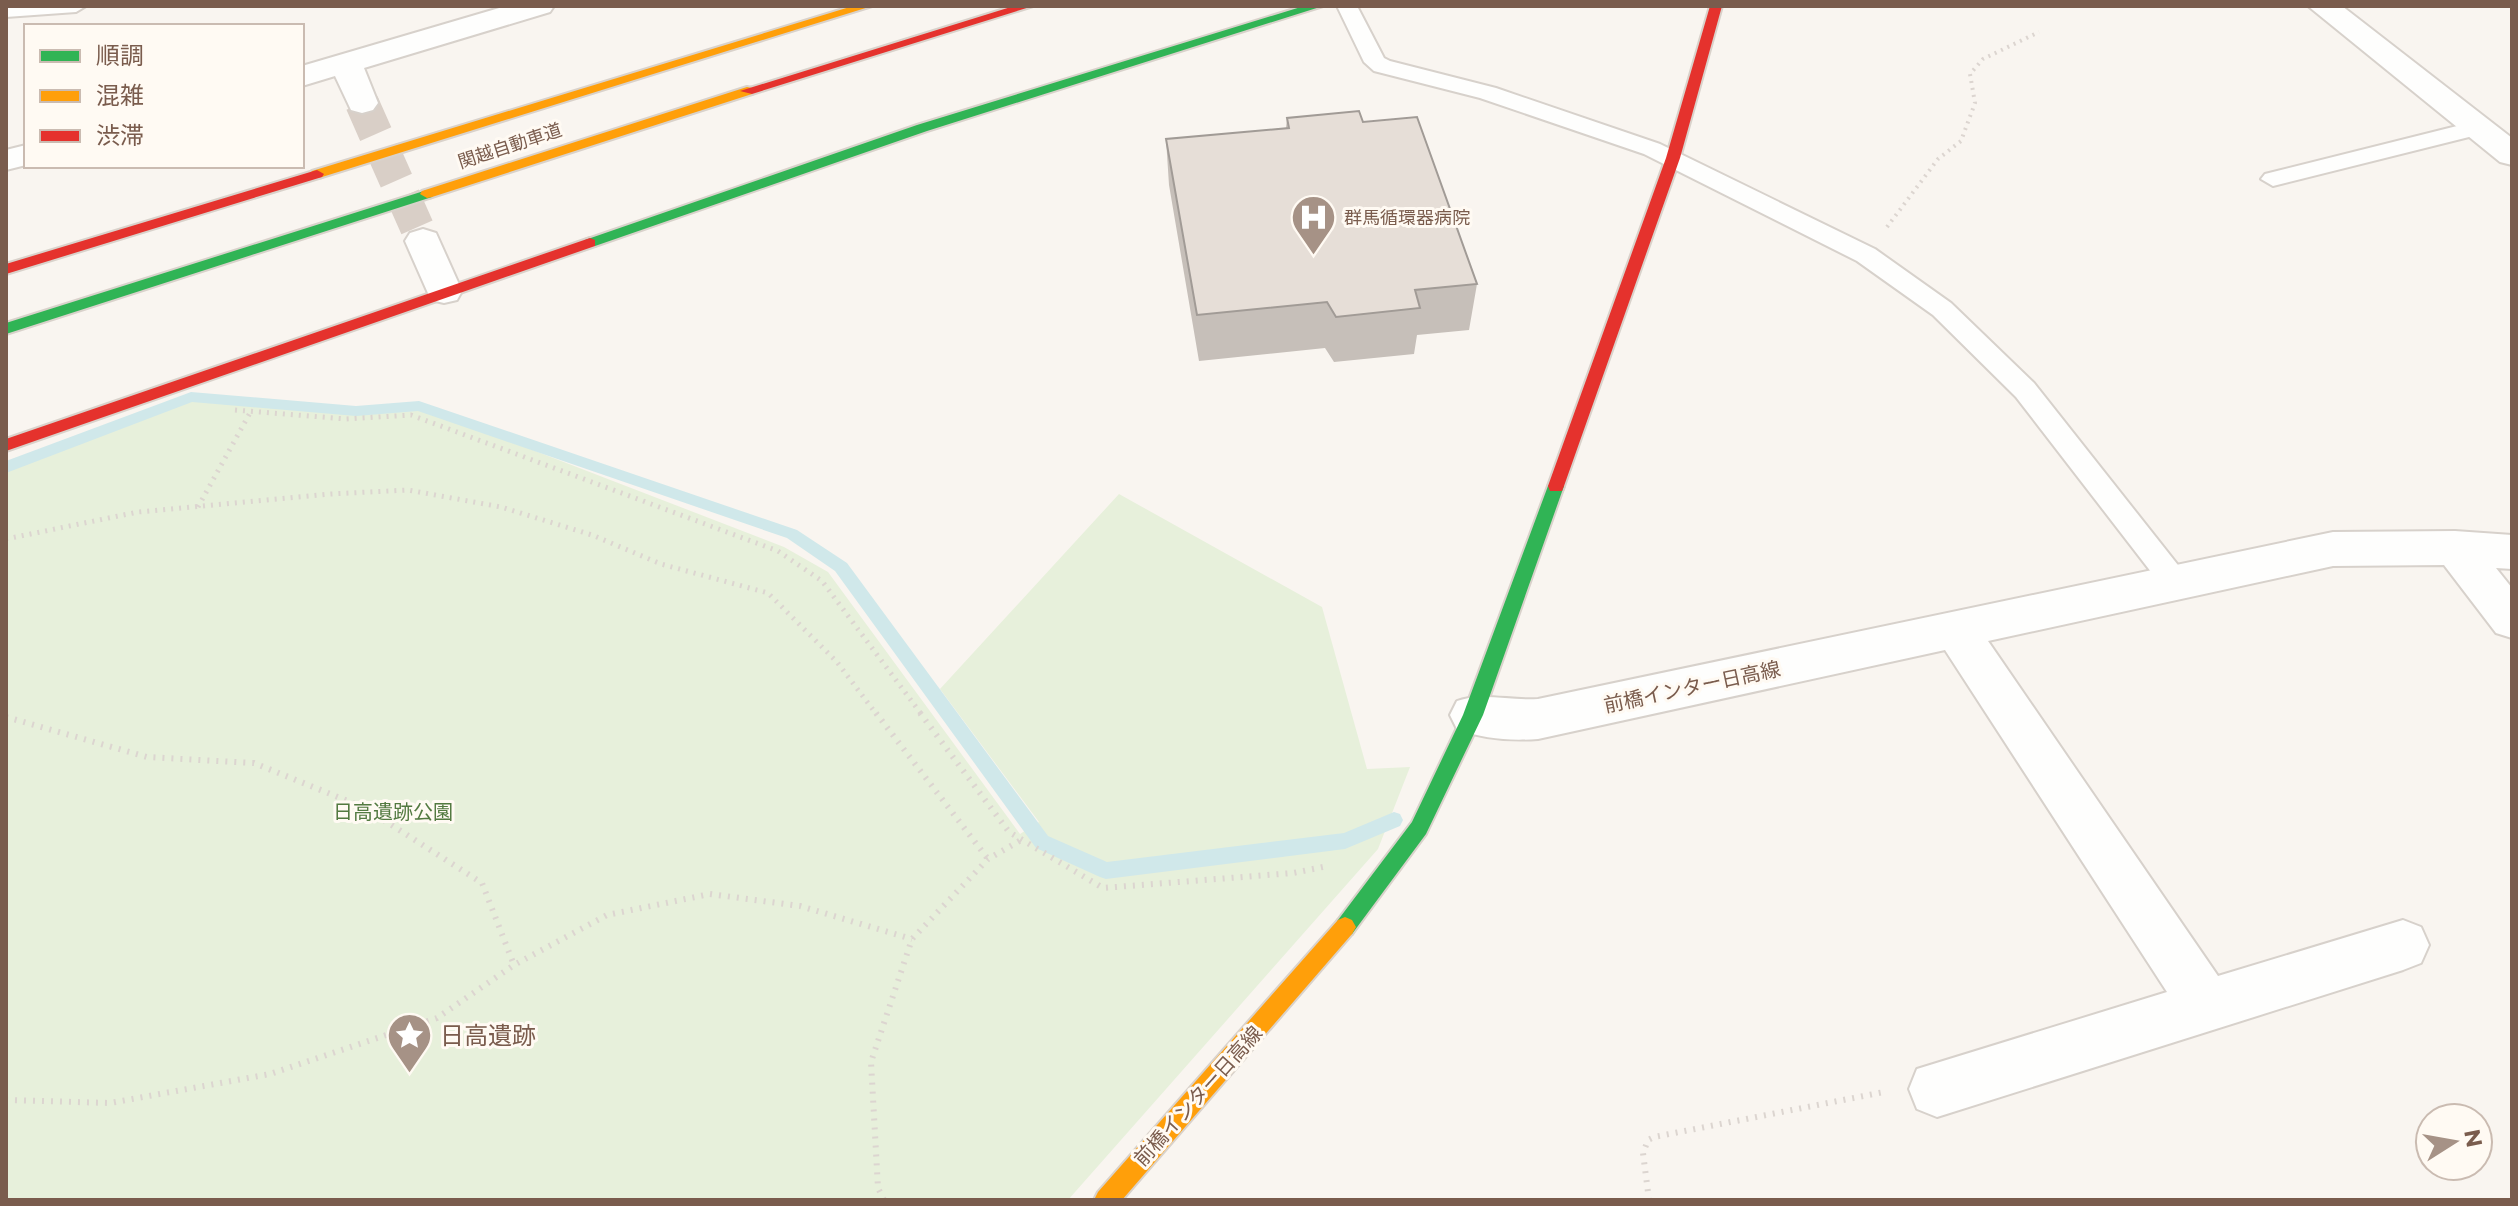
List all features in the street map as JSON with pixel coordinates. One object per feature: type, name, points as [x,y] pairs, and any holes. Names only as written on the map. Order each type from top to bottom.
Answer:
[{"type":"main road","name":"関越自動車道","points":[[6,269],[866,6]]},
{"type":"main road","name":"関越自動車道","points":[[6,329],[817,69],[1027,6]]},
{"type":"main road","points":[[6,445],[922,128],[1317,6]]},
{"type":"main road","points":[[1473,715],[1673,158],[1716,6]]},
{"type":"main road","name":"前橋インター日高線","points":[[1106,1200],[1336,939],[1403,851],[1419,828],[1473,715]]},
{"type":"street","points":[[304,75],[539,6]]},
{"type":"street","points":[[2323,6],[2512,155]]},
{"type":"street","points":[[346,63],[362,103]]},
{"type":"street","points":[[423,241],[444,291]]},
{"type":"street","points":[[2455,548],[2512,620]]},
{"type":"street","name":"前橋インター日高線","points":[[1473,715],[1506,721],[1538,719],[2333,549],[2455,548],[2512,552]]},
{"type":"street","points":[[1957,631],[2208,1007]]},
{"type":"street","points":[[1937,1089],[2403,945]]},
{"type":"lane","points":[[6,11],[76,6]]},
{"type":"lane","points":[[1347,6],[1375,62],[1382,66],[1488,93],[1673,158],[1695,173],[1866,255],[1942,309],[2025,390],[2175,582]]},
{"type":"lane","points":[[2273,179],[2477,128]]},
{"type":"path","points":[[1866,255],[1938,159],[1961,141],[1975,103],[1970,74],[1983,59],[2039,32]]},
{"type":"path","points":[[219,409],[346,419],[411,415],[778,551],[822,581],[1009,832],[1103,888],[1293,873],[1403,851]]},
{"type":"path","points":[[198,507],[251,411]]},
{"type":"path","points":[[6,539],[138,512],[408,490],[501,507],[592,535],[661,564],[768,593],[837,662],[988,859]]},
{"type":"path","points":[[6,717],[147,757],[254,763],[365,808],[482,883],[514,965]]},
{"type":"path","points":[[884,1200],[878,1188],[871,1062],[912,939],[988,859],[1021,840]]},
{"type":"path","points":[[6,1100],[110,1103],[270,1074],[437,1018],[514,965],[607,915],[710,894],[800,906],[912,939]]},
{"type":"path","points":[[1649,1200],[1643,1153],[1648,1140],[1661,1133],[1922,1085],[1937,1089]]},
{"type":"green space","name":"日高遺跡公園","points":[[191,397],[356,411],[419,406],[784,547],[828,572],[1020,834],[1039,822],[940,689],[1119,494],[1322,607],[1367,769],[1410,767],[1378,849],[1068,1200],[6,1200],[6,467]]},
{"type":"building","name":"群馬循環器病院","points":[[1359,111],[1363,122],[1417,117],[1477,284],[1415,290],[1420,308],[1336,317],[1327,302],[1197,315],[1166,139],[1289,128],[1287,118]]},
{"type":"waterway","points":[[6,467],[191,397],[356,411],[419,406],[792,534],[841,567],[1042,842],[1106,871],[1345,841],[1394,820]]},
{"type":"tunnel","points":[[362,103],[423,241]]},
{"type":"traffic: fast","points":[[590,243],[922,128],[1317,6]]},
{"type":"traffic: fast","points":[[6,329],[427,194]]},
{"type":"traffic: fast","points":[[1345,927],[1419,828],[1473,715],[1556,486]]},
{"type":"traffic: slow","points":[[317,174],[866,6]]},
{"type":"traffic: slow","points":[[427,194],[747,91]]},
{"type":"traffic: slow","points":[[1106,1200],[1345,927]]},
{"type":"traffic: jam","points":[[747,91],[1027,6]]},
{"type":"traffic: jam","points":[[1556,486],[1673,158],[1716,6]]},
{"type":"traffic: jam","points":[[6,269],[317,174]]},
{"type":"traffic: jam","points":[[6,445],[590,243]]},
{"type":"place","name":"群馬循環器病院","points":[[1313,257]]},
{"type":"place","name":"日高遺跡","points":[[409,1074]]}]
